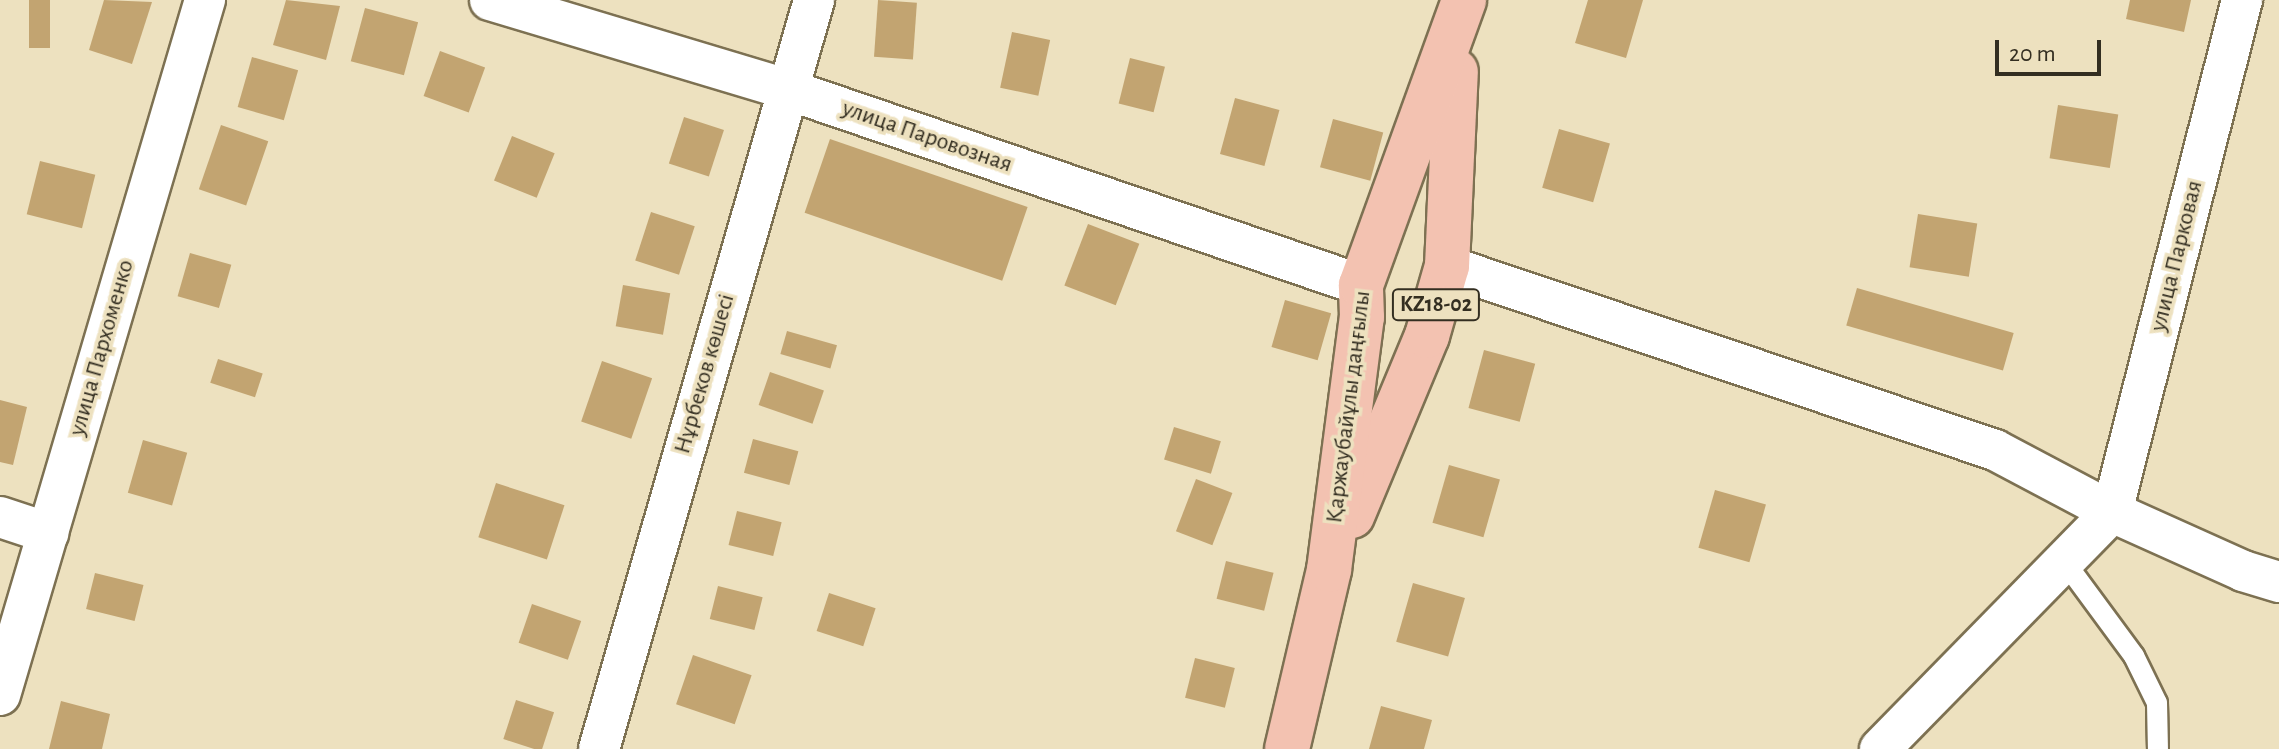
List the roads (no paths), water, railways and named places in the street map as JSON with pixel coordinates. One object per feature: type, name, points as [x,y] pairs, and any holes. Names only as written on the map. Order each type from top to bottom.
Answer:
[{"type":"highway","name":"Қаржаубайұлы даңғылы","points":[[1287,749],[1329,570],[1362,301],[1462,10]]},
{"type":"highway","name":"Қаржаубайұлы даңғылы","points":[[1329,570],[1427,336],[1447,245],[1462,10]]},
{"type":"highway","points":[[1392,209],[1422,209],[1447,245]]},
{"type":"highway","name":"KZ18-02","points":[[1362,301],[1389,331],[1427,336]]},
{"type":"street","name":"улица Пархоменко","points":[[0,695],[205,0]]},
{"type":"street","name":"улица Паровозная","points":[[490,0],[786,89],[1362,301]]},
{"type":"street","name":"Нұрбеков көшесі","points":[[599,749],[814,0]]},
{"type":"street","name":"улица Парковая","points":[[2112,512],[2242,0]]},
{"type":"street","points":[[1447,245],[1995,450],[2112,512],[2243,571],[2279,582]]},
{"type":"street","points":[[1880,749],[2112,512]]},
{"type":"street","points":[[0,517],[48,533]]},
{"type":"lane","points":[[2064,561],[2134,656],[2157,703],[2158,749]]}]
